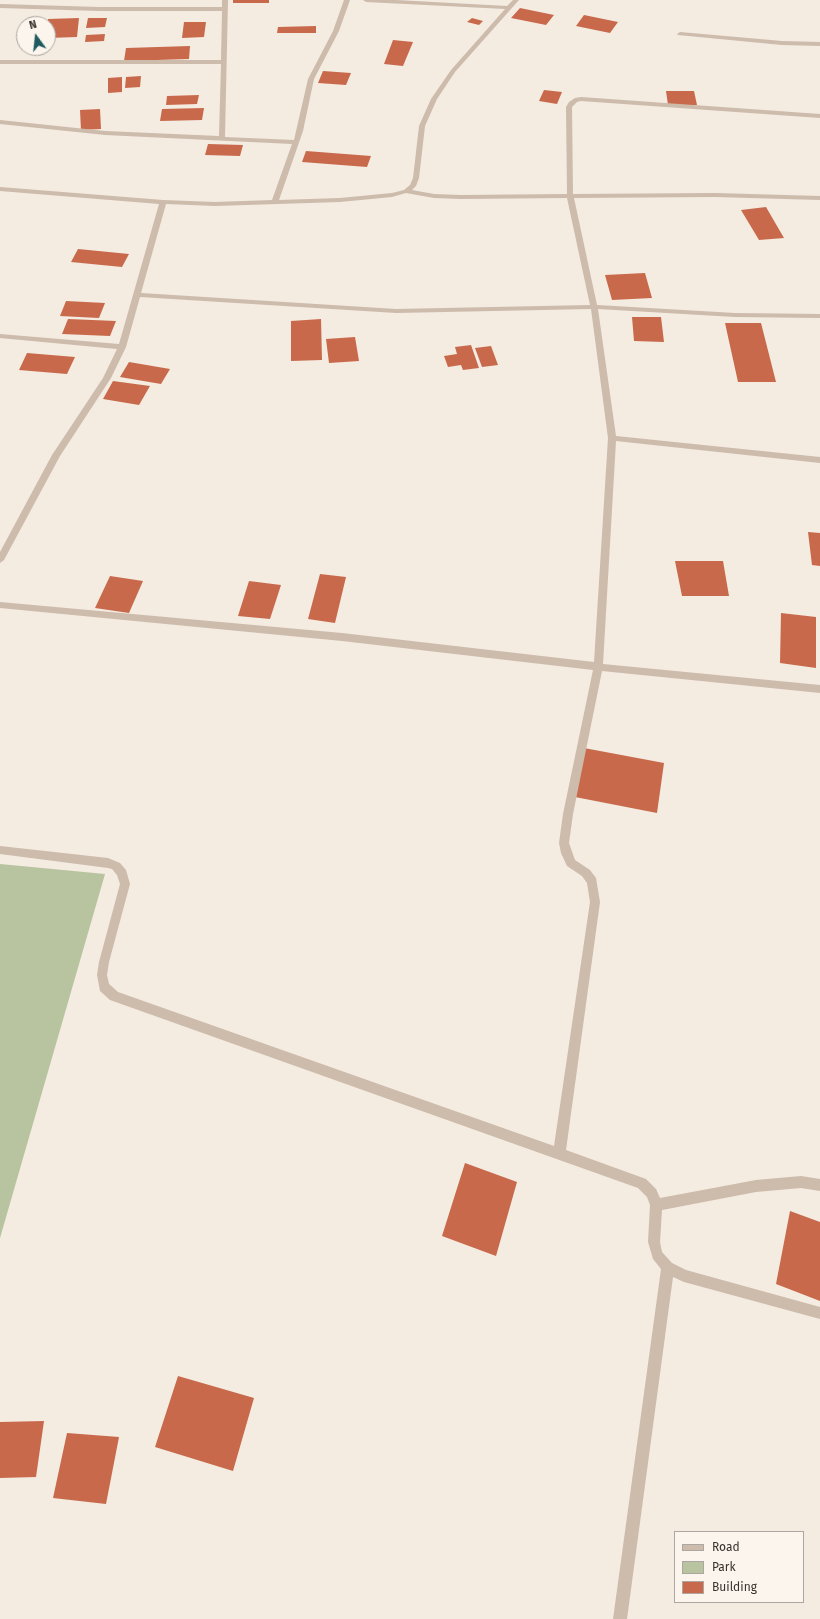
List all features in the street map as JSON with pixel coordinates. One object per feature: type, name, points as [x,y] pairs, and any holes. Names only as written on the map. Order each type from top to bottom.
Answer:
[{"type":"street","points":[[222,139],[225,0]]},
{"type":"street","points":[[275,202],[300,131],[311,79],[336,31],[347,0]]},
{"type":"street","points":[[366,0],[510,8]]},
{"type":"street","points":[[0,189],[163,202],[215,204],[340,200],[392,195],[406,191],[412,186],[416,178],[422,126],[434,99],[453,71],[516,0]]},
{"type":"street","points":[[0,6],[99,9],[225,9]]},
{"type":"street","points":[[680,34],[820,44]]},
{"type":"street","points":[[0,62],[224,62]]},
{"type":"street","points":[[559,1154],[595,902],[595,891],[592,881],[586,873],[571,863],[566,853],[564,843],[568,814],[598,666],[612,438],[594,308],[570,196],[570,103],[581,99],[820,116]]},
{"type":"street","points":[[0,122],[105,133],[296,142]]},
{"type":"street","points":[[406,191],[434,196],[461,198],[715,195],[820,198]]},
{"type":"street","points":[[0,560],[56,455],[107,378],[122,347],[163,202]]},
{"type":"street","points":[[136,295],[396,311],[594,308],[735,315],[820,316]]},
{"type":"street","points":[[0,336],[122,347]]},
{"type":"street","points":[[612,438],[820,460]]},
{"type":"street","points":[[0,606],[342,636],[820,690]]},
{"type":"street","points":[[0,850],[108,863],[116,866],[122,873],[125,884],[102,975],[104,987],[114,996],[642,1183],[652,1193],[656,1205],[654,1242],[657,1255],[668,1267],[684,1276],[820,1313]]},
{"type":"street","points":[[656,1205],[756,1186],[801,1182],[820,1184]]},
{"type":"street","points":[[620,1619],[668,1267]]},
{"type":"green space","points":[[0,864],[105,874],[0,1238]]},
{"type":"building","points":[[233,0],[269,0],[269,3],[233,3]]},
{"type":"building","points":[[520,8],[554,15],[546,25],[511,18]]},
{"type":"building","points":[[584,15],[618,22],[610,33],[576,26]]},
{"type":"building","points":[[79,18],[77,37],[56,38],[56,19]]},
{"type":"building","points":[[88,18],[107,18],[105,27],[86,28]]},
{"type":"building","points":[[472,18],[483,21],[479,25],[467,22]]},
{"type":"building","points":[[184,22],[206,22],[204,37],[182,38]]},
{"type":"building","points":[[316,26],[316,33],[277,33],[278,27]]},
{"type":"building","points":[[105,34],[104,41],[85,42],[86,35]]},
{"type":"building","points":[[393,40],[413,42],[403,66],[384,64]]},
{"type":"building","points":[[190,46],[189,59],[124,61],[126,48]]},
{"type":"building","points":[[323,71],[351,73],[346,85],[318,83]]},
{"type":"building","points":[[141,76],[140,87],[125,88],[126,77]]},
{"type":"building","points":[[122,77],[122,92],[108,93],[108,78]]},
{"type":"building","points":[[544,90],[562,92],[557,104],[539,101]]},
{"type":"building","points":[[666,91],[694,91],[697,105],[668,105]]},
{"type":"building","points":[[199,95],[197,104],[166,105],[167,96]]},
{"type":"building","points":[[204,108],[202,120],[160,121],[162,109]]},
{"type":"building","points":[[100,109],[101,129],[81,130],[80,110]]},
{"type":"building","points":[[208,144],[243,145],[240,156],[205,155]]},
{"type":"building","points":[[306,151],[371,156],[367,167],[302,162]]},
{"type":"building","points":[[766,207],[784,238],[759,240],[741,210]]},
{"type":"building","points":[[78,249],[129,254],[122,267],[71,262]]},
{"type":"building","points":[[645,273],[652,298],[612,300],[605,275]]},
{"type":"building","points":[[66,301],[105,303],[99,318],[60,316]]},
{"type":"building","points":[[632,317],[661,317],[664,342],[634,341]]},
{"type":"building","points":[[68,319],[116,321],[110,336],[62,334]]},
{"type":"building","points":[[321,319],[322,360],[291,361],[291,321]]},
{"type":"building","points":[[725,323],[761,323],[776,382],[738,382]]},
{"type":"building","points":[[355,337],[359,361],[329,363],[326,339]]},
{"type":"building","points":[[471,345],[479,368],[463,370],[461,365],[448,367],[444,356],[457,354],[455,347]]},
{"type":"building","points":[[491,346],[498,365],[482,367],[475,348]]},
{"type":"building","points":[[27,353],[75,357],[67,374],[19,370]]},
{"type":"building","points":[[129,362],[170,369],[161,384],[120,377]]},
{"type":"building","points":[[113,381],[150,386],[139,405],[103,399]]},
{"type":"building","points":[[808,532],[820,533],[820,566],[812,565]]},
{"type":"building","points":[[675,561],[723,561],[729,596],[682,596]]},
{"type":"building","points":[[320,574],[346,577],[335,623],[308,619]]},
{"type":"building","points":[[110,576],[143,581],[129,613],[95,608]]},
{"type":"building","points":[[249,581],[281,585],[270,619],[238,616]]},
{"type":"building","points":[[781,613],[816,617],[816,668],[780,663]]},
{"type":"building","points":[[584,748],[664,763],[657,813],[575,797]]},
{"type":"building","points":[[465,1163],[517,1182],[496,1256],[442,1236]]},
{"type":"building","points":[[790,1211],[820,1222],[820,1301],[776,1284]]},
{"type":"building","points":[[178,1376],[254,1398],[233,1471],[155,1447]]},
{"type":"building","points":[[44,1421],[36,1477],[0,1478],[0,1422]]},
{"type":"building","points":[[67,1433],[119,1437],[106,1504],[53,1498]]}]
